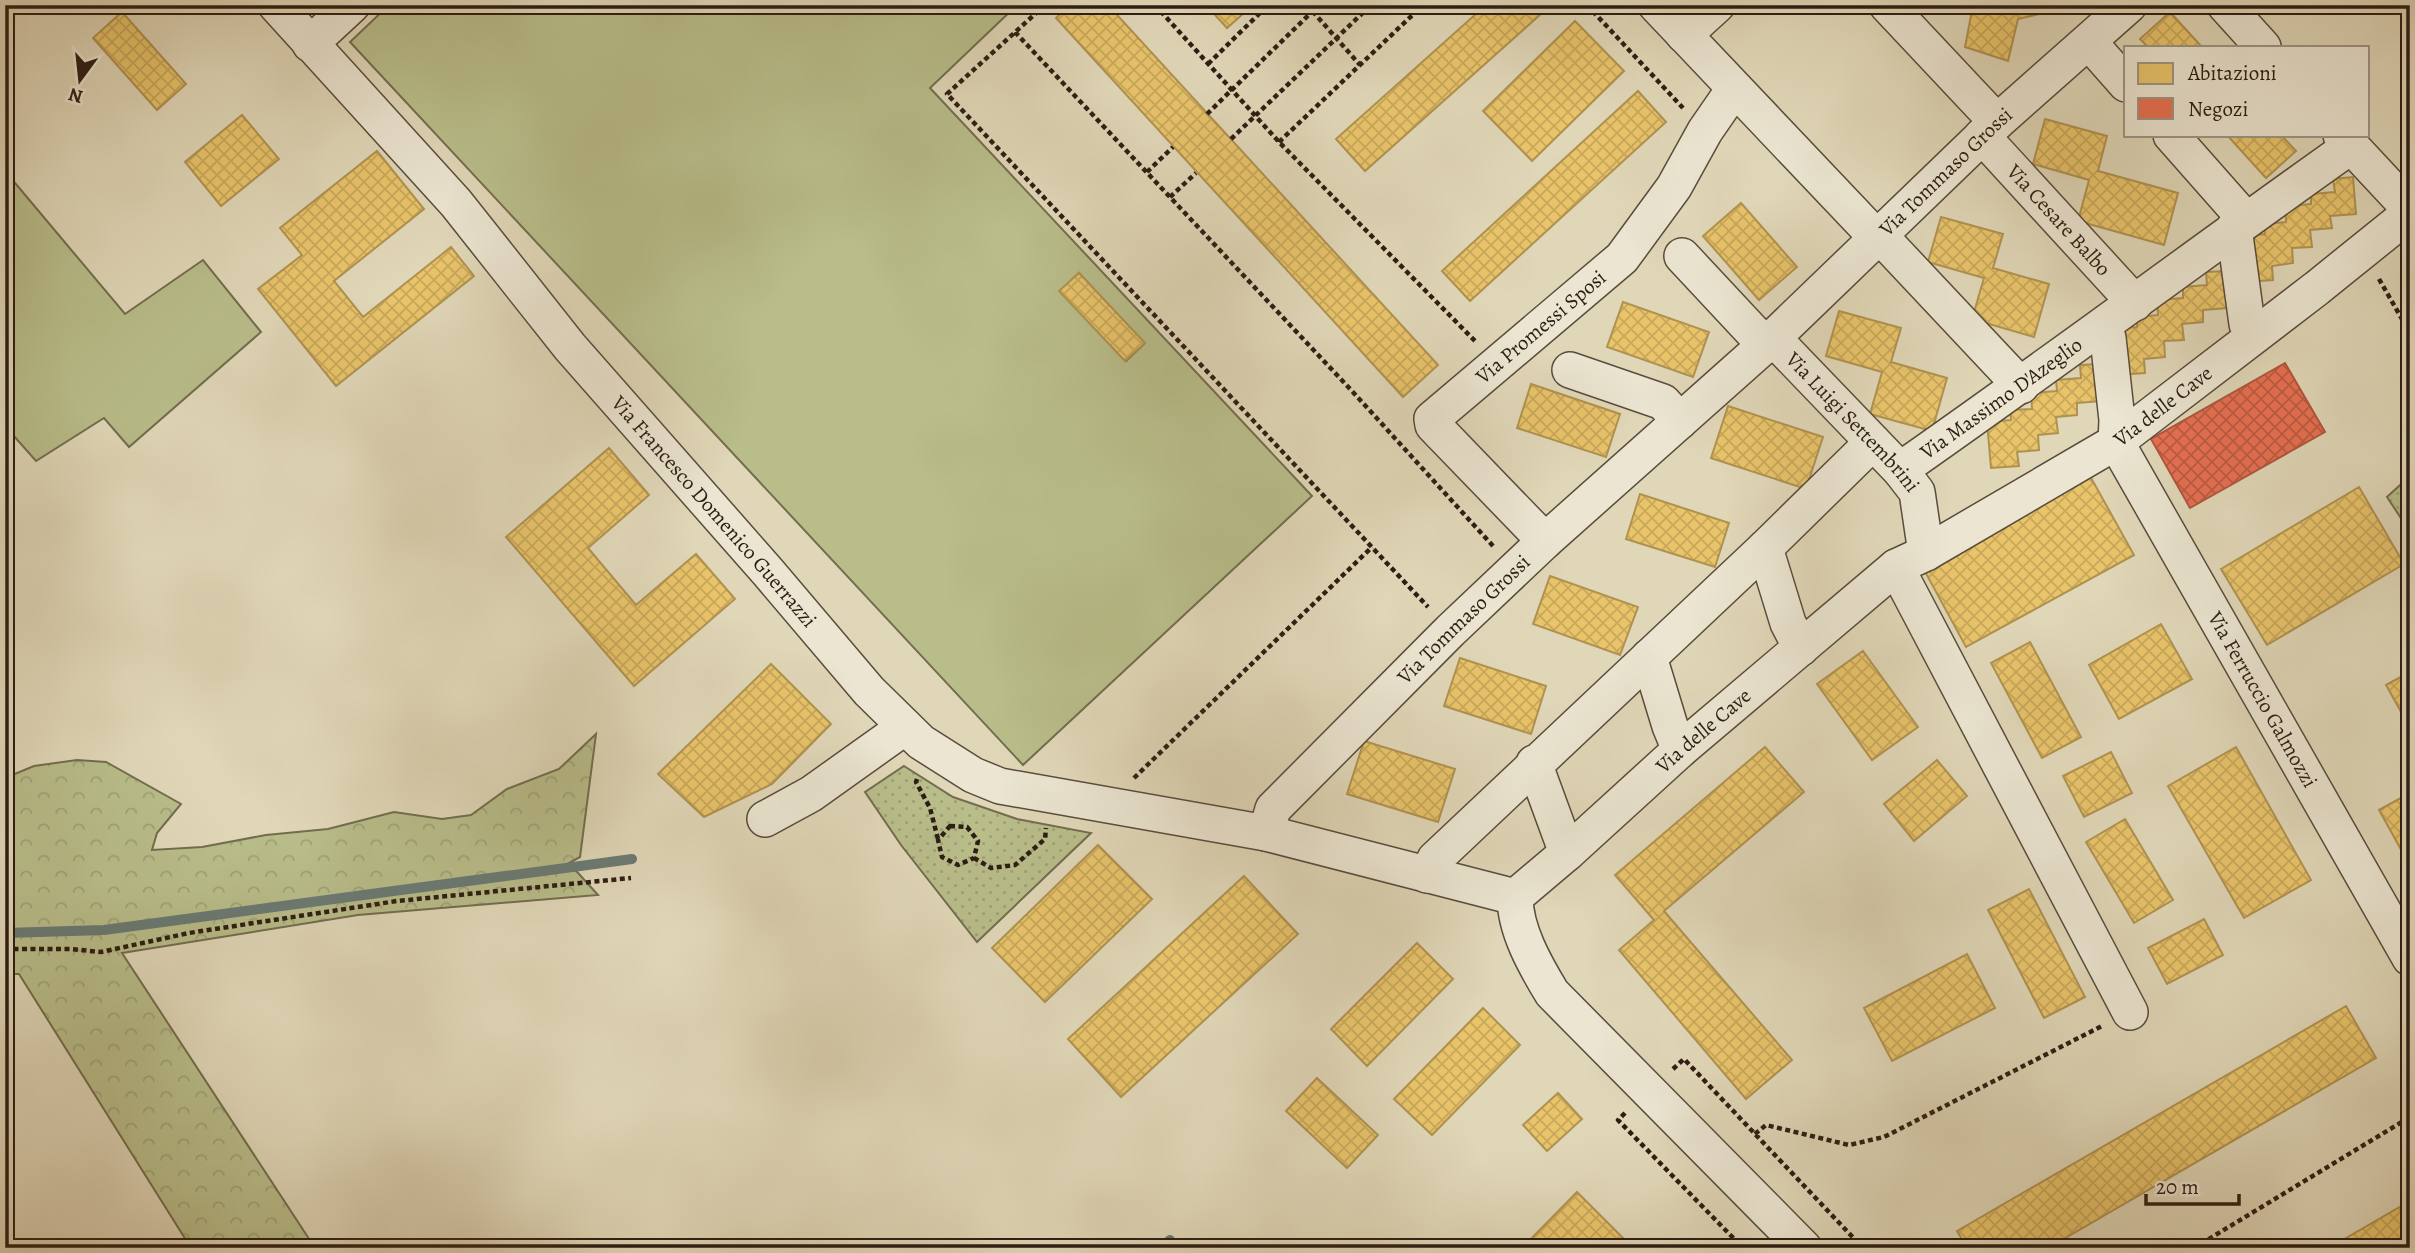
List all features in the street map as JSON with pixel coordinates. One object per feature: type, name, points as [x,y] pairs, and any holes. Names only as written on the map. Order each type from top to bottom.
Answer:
[{"type":"street","name":"Via Francesco Domenico Guerrazzi","points":[[276,5],[456,203],[570,347],[869,691],[905,727],[947,760],[1000,786],[1266,832]]},
{"type":"street","points":[[310,44],[352,5]]},
{"type":"street","points":[[1656,5],[2021,386]]},
{"type":"street","points":[[1684,35],[1717,5]]},
{"type":"street","name":"Via Cesare Balbo","points":[[1887,5],[2135,303]]},
{"type":"street","points":[[2225,5],[2262,46]]},
{"type":"street","name":"Via Tommaso Grossi","points":[[1266,832],[1273,809],[1450,631],[1545,541],[1770,340],[1989,129],[2128,6]]},
{"type":"street","points":[[2089,42],[2124,82]]},
{"type":"street","name":"Via Promessi Sposi","points":[[1545,541],[1458,453],[1432,422],[1438,413],[1622,258],[1674,187],[1705,131],[1734,89]]},
{"type":"street","points":[[2172,136],[2240,224],[2247,324]]},
{"type":"street","points":[[2346,140],[2410,211]]},
{"type":"street","name":"Via Massimo D'Azeglio","points":[[1900,470],[2103,327],[2346,140]]},
{"type":"street","name":"Via delle Cave","points":[[1515,897],[1680,750],[1911,560],[2116,442],[2410,211]]},
{"type":"street","points":[[1682,256],[1752,331],[1770,340]]},
{"type":"street","name":"Via Massimo D'Azeglio","points":[[2103,327],[2110,352],[2117,420],[2116,442]]},
{"type":"street","name":"Via Luigi Settembrini","points":[[1770,340],[1873,442],[1917,492],[1911,560]]},
{"type":"street","points":[[1570,370],[1663,402],[1680,421]]},
{"type":"street","points":[[1427,875],[1435,859],[1765,548],[1873,442]]},
{"type":"street","name":"Via Ferruccio Galmozzi","points":[[2116,442],[2410,958]]},
{"type":"street","points":[[1765,548],[1788,623],[1801,649]]},
{"type":"street","points":[[1911,560],[2130,1012]]},
{"type":"street","points":[[1649,657],[1680,750]]},
{"type":"street","points":[[765,819],[811,794],[905,727]]},
{"type":"street","points":[[1534,763],[1567,853]]},
{"type":"street","points":[[1266,832],[1515,897],[1515,911],[1520,928],[1552,993],[1804,1248]]},
{"type":"path","points":[[1045,5],[947,94],[1450,631]]},
{"type":"path","points":[[1155,5],[1279,142],[1496,363]]},
{"type":"path","points":[[1208,64],[1268,5]]},
{"type":"path","points":[[1307,5],[1360,65]]},
{"type":"path","points":[[1207,114],[1319,5]]},
{"type":"path","points":[[1231,139],[1371,5]]},
{"type":"path","points":[[1279,142],[1423,5]]},
{"type":"path","points":[[1587,5],[1705,131]]},
{"type":"path","points":[[1015,32],[1515,570]]},
{"type":"path","points":[[1147,173],[1173,147]]},
{"type":"path","points":[[1170,197],[1196,173]]},
{"type":"path","points":[[2362,251],[2410,333]]},
{"type":"path","points":[[1106,804],[1372,547]]},
{"type":"path","points":[[918,773],[916,782],[930,808],[942,858],[958,866],[974,858]]},
{"type":"path","points":[[938,840],[950,826],[967,827],[978,841],[974,858]]},
{"type":"path","points":[[974,858],[991,868],[1015,865],[1045,839],[1047,826]]},
{"type":"path","points":[[5,949],[71,948],[100,951],[189,933],[397,901],[631,878]]},
{"type":"path","points":[[1755,1134],[1766,1125],[1849,1145],[1884,1136],[2130,1012]]},
{"type":"path","points":[[2194,1248],[2410,1117]]},
{"type":"green space","points":[[389,5],[1017,5],[930,88],[1312,496],[1023,765],[350,42]],"holes":[[[1079,273],[1144,344],[1126,361],[1060,291]]]},
{"type":"green space","points":[[5,171],[125,314],[203,260],[261,332],[129,447],[104,418],[36,461],[5,426]]},
{"type":"green space","points":[[2410,476],[2410,532],[2387,497]]},
{"type":"green space","points":[[596,734],[580,857],[569,863],[598,895],[358,915],[122,953],[315,1248],[191,1248],[19,974],[5,974],[5,778],[34,766],[77,760],[106,762],[181,804],[157,833],[152,850],[202,847],[266,835],[328,829],[394,812],[442,819],[471,815],[507,789],[559,769]]},
{"type":"green space","points":[[904,766],[953,797],[1017,819],[1091,833],[977,942],[901,845],[865,792]]},
{"type":"building: Abitazioni","points":[[1070,5],[1108,5],[1438,365],[1403,397],[1056,18]]},
{"type":"building: Abitazioni","points":[[1206,5],[1253,5],[1227,28]]},
{"type":"building: Abitazioni","points":[[1486,5],[1551,5],[1365,171],[1336,139]]},
{"type":"building: Abitazioni","points":[[1973,5],[2059,5],[2060,9],[2018,19],[2008,61],[1965,47]]},
{"type":"building: Abitazioni","points":[[122,12],[186,84],[157,110],[93,38]]},
{"type":"building: Abitazioni","points":[[2170,12],[2201,46],[2147,46],[2140,39]]},
{"type":"building: Abitazioni","points":[[1575,21],[1624,71],[1532,161],[1483,111]]},
{"type":"building: Abitazioni","points":[[1638,91],[1666,122],[1470,301],[1442,271]]},
{"type":"building: Abitazioni","points":[[242,115],[279,159],[221,206],[185,162]]},
{"type":"building: Abitazioni","points":[[2045,119],[2107,136],[2098,171],[2178,193],[2164,245],[2078,221],[2089,180],[2033,164]]},
{"type":"building: Abitazioni","points":[[2228,136],[2282,136],[2296,151],[2266,178]]},
{"type":"building: Abitazioni","points":[[377,151],[424,209],[334,281],[363,317],[451,247],[474,276],[336,386],[258,289],[302,255],[280,228]]},
{"type":"building: Abitazioni","points":[[2353,177],[2356,214],[2330,216],[2332,228],[2310,230],[2312,247],[2292,248],[2293,263],[2272,266],[2273,280],[2245,282],[2241,236],[2265,234],[2264,224],[2286,222],[2285,206],[2311,204],[2311,194],[2335,192],[2333,179]]},
{"type":"building: Abitazioni","points":[[1741,203],[1797,267],[1759,300],[1703,236]]},
{"type":"building: Abitazioni","points":[[1941,217],[2003,234],[1993,268],[2049,284],[2034,337],[1972,319],[1984,278],[1928,262]]},
{"type":"building: Abitazioni","points":[[2225,271],[2228,308],[2203,310],[2203,322],[2182,324],[2184,340],[2164,341],[2165,357],[2144,359],[2145,373],[2118,375],[2114,329],[2137,327],[2137,317],[2158,315],[2157,300],[2183,298],[2183,287],[2207,285],[2206,272]]},
{"type":"building: Abitazioni","points":[[1079,273],[1145,343],[1125,361],[1059,291]]},
{"type":"building: Abitazioni","points":[[1623,302],[1709,332],[1693,377],[1607,347]]},
{"type":"building: Abitazioni","points":[[1839,311],[1901,328],[1891,362],[1947,378],[1932,431],[1870,414],[1882,372],[1826,356]]},
{"type":"building: Abitazioni","points":[[2099,364],[2102,401],[2077,403],[2077,415],[2056,417],[2058,433],[2038,435],[2039,450],[2017,452],[2019,466],[1991,468],[1987,422],[2011,420],[2010,410],[2032,409],[2031,393],[2057,391],[2056,380],[2081,378],[2080,365]]},
{"type":"building: Abitazioni","points":[[1531,384],[1620,414],[1606,457],[1517,428]]},
{"type":"building: Abitazioni","points":[[1728,406],[1823,437],[1806,489],[1711,458]]},
{"type":"building: Abitazioni","points":[[609,448],[649,495],[588,548],[636,605],[696,554],[735,599],[634,686],[506,537]]},
{"type":"building: Abitazioni","points":[[2090,476],[2134,555],[1966,647],[1923,568]]},
{"type":"building: Abitazioni","points":[[2359,487],[2404,564],[2267,645],[2221,569]]},
{"type":"building: Abitazioni","points":[[1640,494],[1729,523],[1715,567],[1626,539]]},
{"type":"building: Abitazioni","points":[[1550,576],[1638,607],[1620,655],[1533,624]]},
{"type":"building: Abitazioni","points":[[2161,624],[2192,679],[2119,719],[2089,665]]},
{"type":"building: Abitazioni","points":[[2030,642],[2081,737],[2042,758],[1991,663]]},
{"type":"building: Abitazioni","points":[[1863,651],[1918,727],[1872,760],[1817,684]]},
{"type":"building: Abitazioni","points":[[1460,658],[1546,686],[1531,734],[1444,706]]},
{"type":"building: Abitazioni","points":[[771,664],[831,724],[772,784],[704,817],[658,774]]},
{"type":"building: Abitazioni","points":[[2410,672],[2410,728],[2386,685]]},
{"type":"building: Abitazioni","points":[[1364,741],[1455,769],[1438,822],[1347,794]]},
{"type":"building: Abitazioni","points":[[1765,747],[1804,792],[1664,911],[1792,1060],[1746,1099],[1619,950],[1654,920],[1615,875]]},
{"type":"building: Abitazioni","points":[[2236,747],[2311,880],[2244,918],[2168,786]]},
{"type":"building: Abitazioni","points":[[2111,752],[2132,793],[2084,817],[2063,776]]},
{"type":"building: Abitazioni","points":[[1937,760],[1967,796],[1914,841],[1884,804]]},
{"type":"building: Abitazioni","points":[[2410,793],[2410,864],[2409,864],[2379,810]]},
{"type":"building: Abitazioni","points":[[2125,819],[2173,900],[2134,923],[2086,842]]},
{"type":"building: Abitazioni","points":[[1098,845],[1152,899],[1045,1002],[992,948]]},
{"type":"building: Abitazioni","points":[[1244,876],[1298,934],[1121,1097],[1068,1039]]},
{"type":"building: Abitazioni","points":[[2029,889],[2085,997],[2044,1018],[1988,910]]},
{"type":"building: Abitazioni","points":[[2204,919],[2223,955],[2167,984],[2148,948]]},
{"type":"building: Abitazioni","points":[[1417,943],[1453,979],[1367,1066],[1331,1029]]},
{"type":"building: Abitazioni","points":[[1967,954],[1995,1008],[1892,1061],[1864,1008]]},
{"type":"building: Abitazioni","points":[[2346,1006],[2376,1058],[2048,1248],[1967,1248],[1957,1231]]},
{"type":"building: Abitazioni","points":[[1483,1008],[1520,1045],[1432,1135],[1394,1099]]},
{"type":"building: Abitazioni","points":[[1317,1078],[1378,1135],[1347,1168],[1286,1111]]},
{"type":"building: Abitazioni","points":[[1558,1093],[1582,1119],[1547,1151],[1523,1125]]},
{"type":"building: Abitazioni","points":[[1577,1192],[1633,1248],[1522,1248]]},
{"type":"building: Abitazioni","points":[[2410,1201],[2410,1248],[2329,1248]]},
{"type":"building: Negozi","points":[[2285,363],[2325,432],[2190,508],[2151,439]]},
{"type":"waterway","points":[[5,933],[104,930],[632,859]]},
{"type":"waterway","points":[[1161,1248],[1170,1240]]}]
